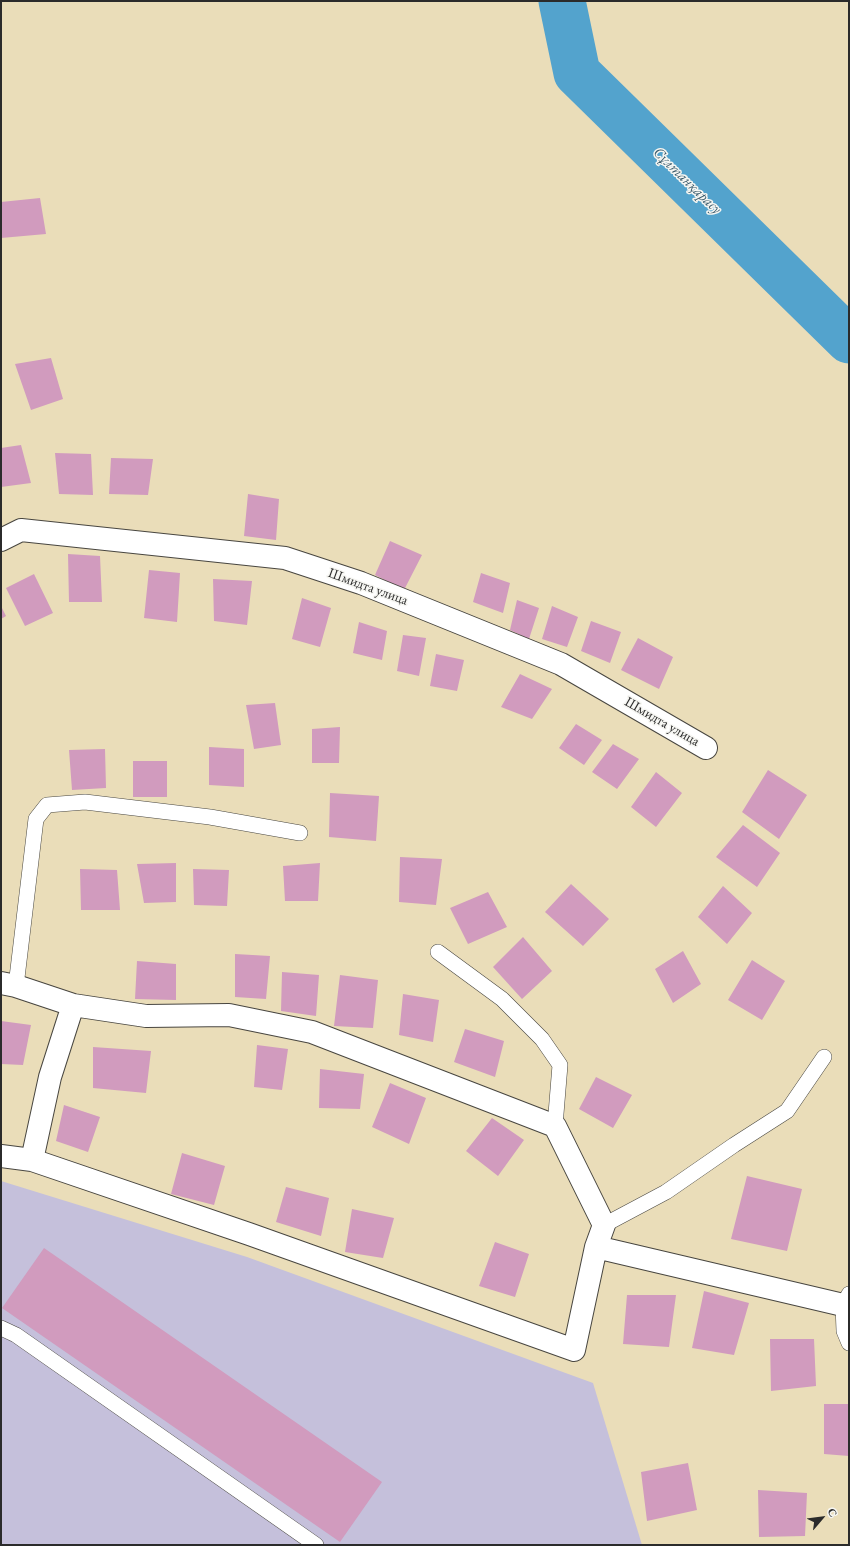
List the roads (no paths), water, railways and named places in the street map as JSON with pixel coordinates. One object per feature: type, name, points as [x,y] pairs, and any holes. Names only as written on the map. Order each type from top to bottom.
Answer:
[{"type":"street","name":"Шмидта улица","points":[[1,540],[21,530],[285,558],[361,583],[561,664],[706,748]]},
{"type":"street","points":[[1,1156],[32,1160],[249,1234],[574,1350],[596,1248],[604,1225],[555,1126],[312,1032],[229,1015],[146,1016],[73,1005],[9,984]]},
{"type":"street","points":[[32,1160],[50,1077],[73,1005]]},
{"type":"street","points":[[596,1248],[846,1300]]},
{"type":"lane","points":[[9,984],[36,820],[47,805],[85,802],[210,817],[300,833]]},
{"type":"lane","points":[[438,952],[502,999],[542,1039],[560,1065],[555,1126]]},
{"type":"lane","points":[[604,1225],[666,1192],[734,1145],[787,1111],[824,1057]]},
{"type":"lane","points":[[846,1300],[844,1331],[849,1343]]},
{"type":"lane","points":[[1,1328],[16,1335],[316,1545]]},
{"type":"waterway","name":"Сұлтанқарасу","points":[[562,1],[577,73],[849,340]]}]
